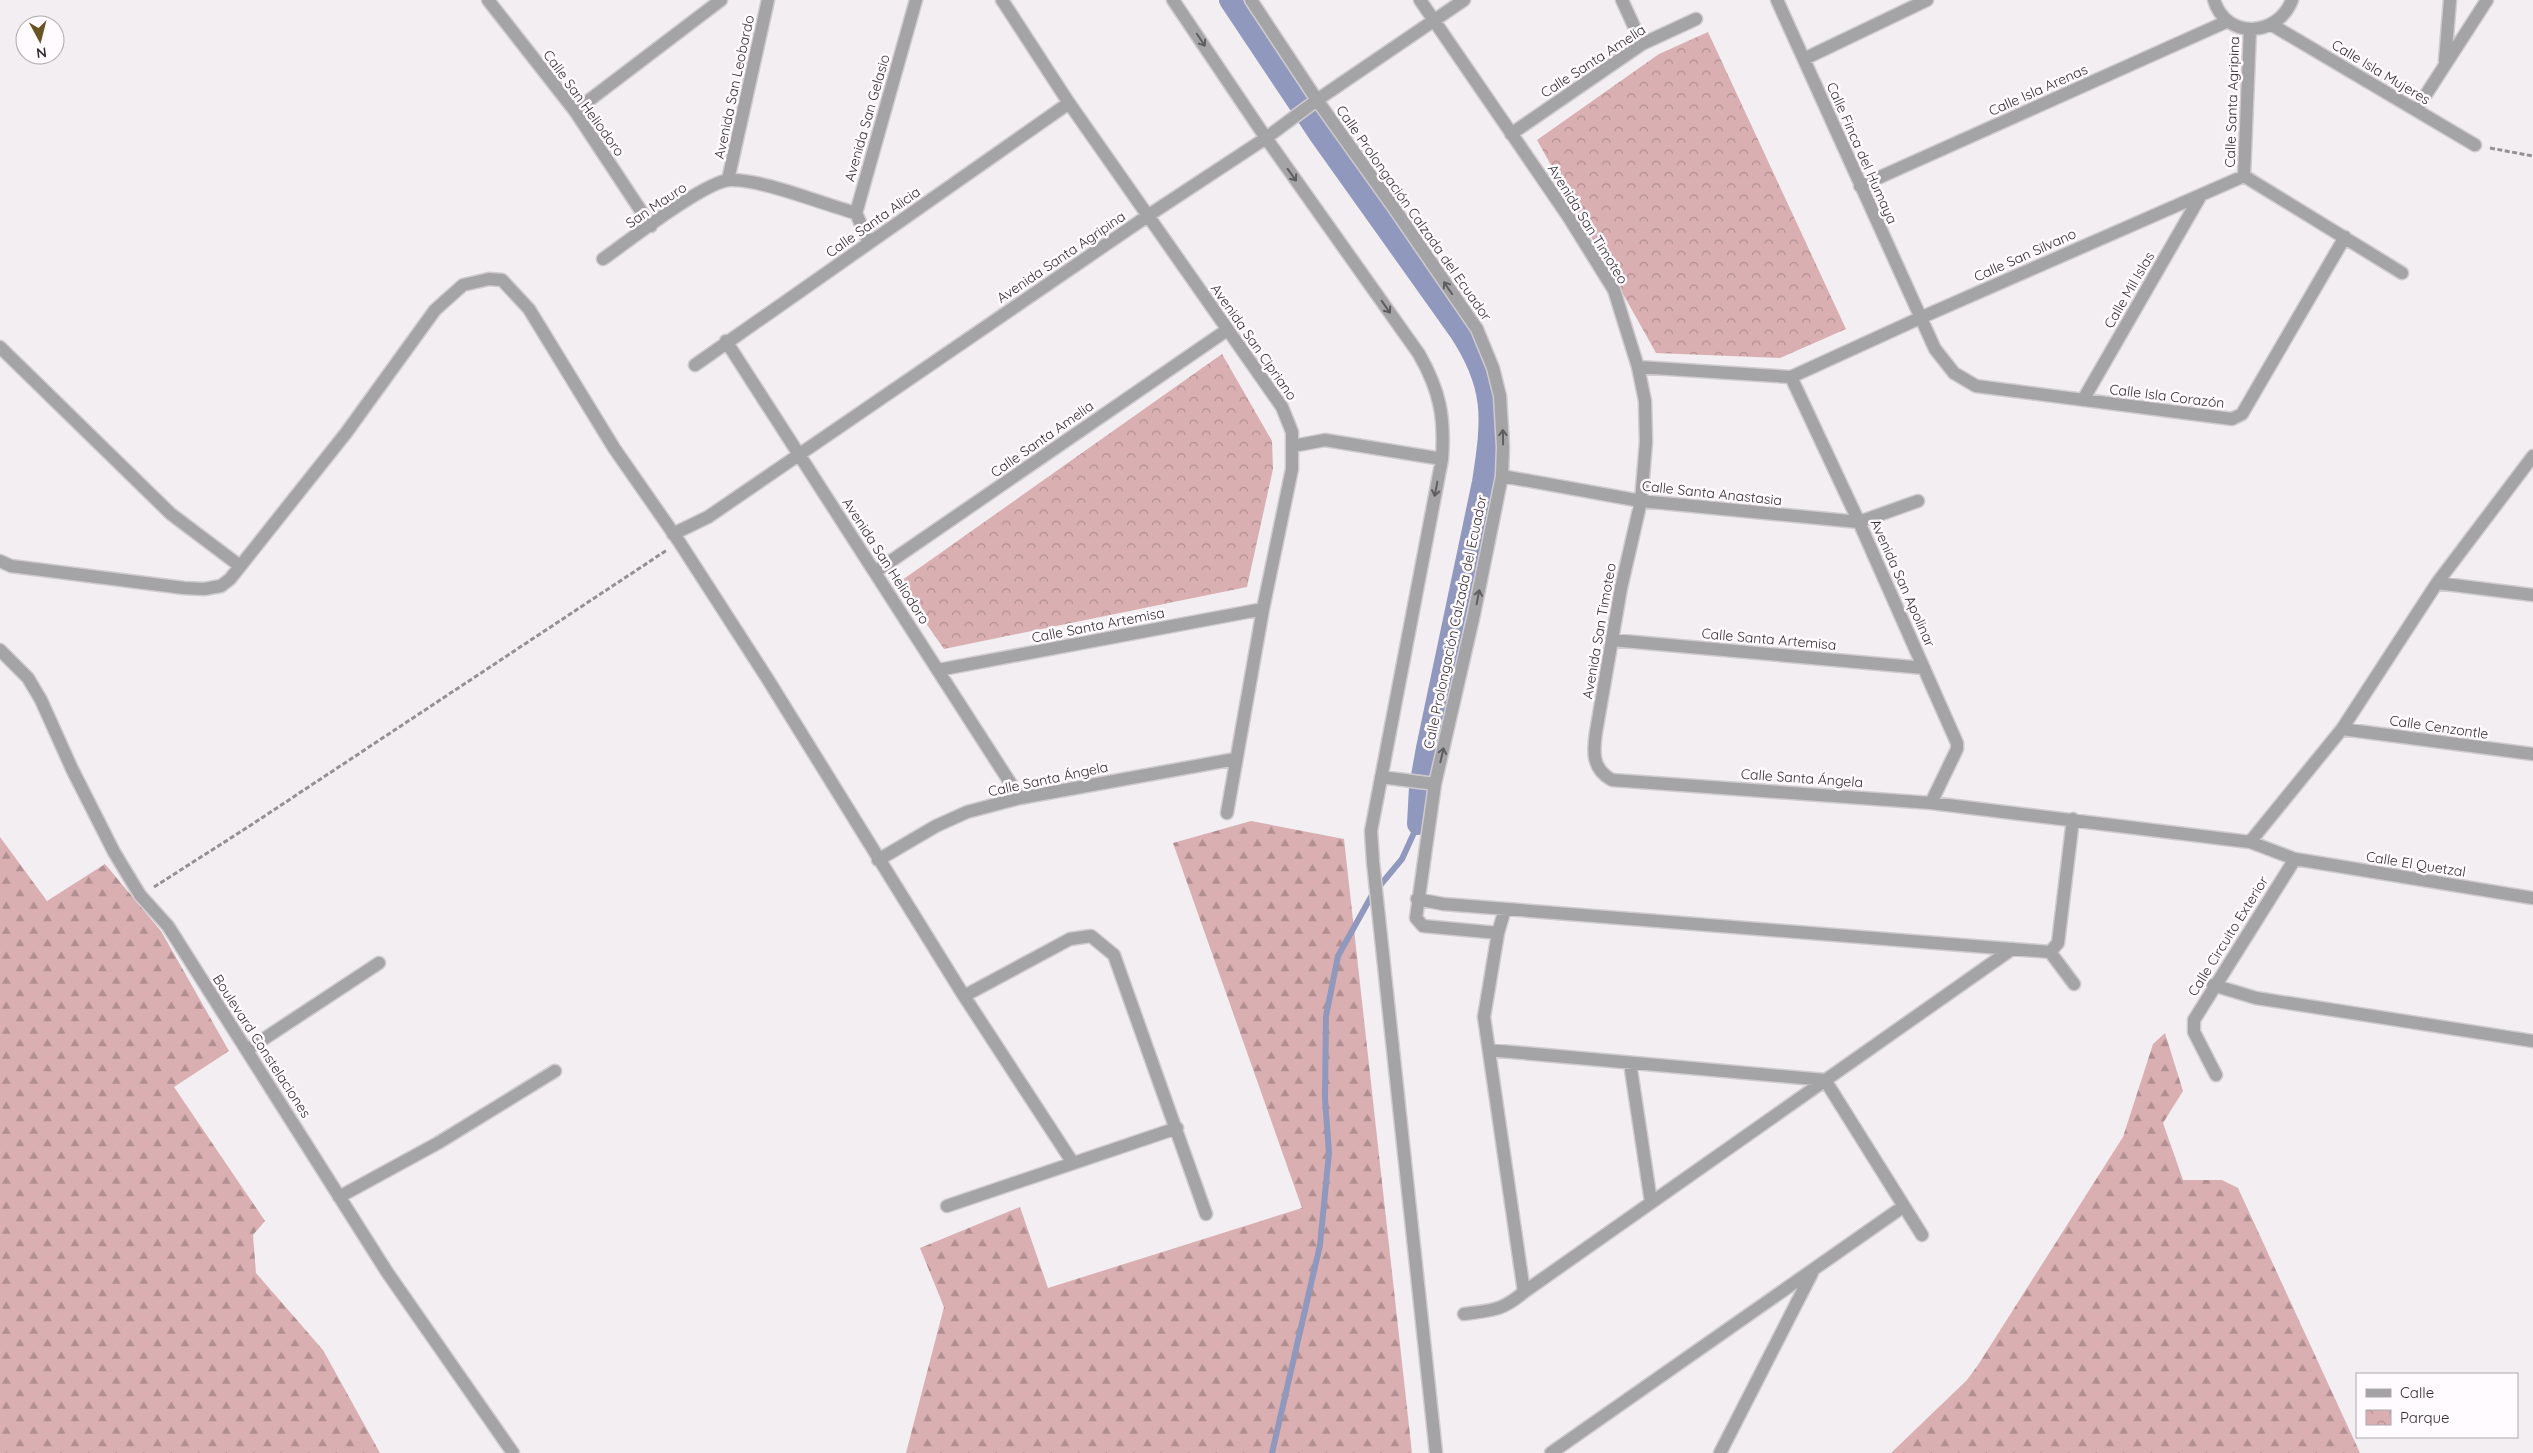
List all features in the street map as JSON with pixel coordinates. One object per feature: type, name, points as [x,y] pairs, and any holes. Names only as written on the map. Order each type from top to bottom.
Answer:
[{"type":"street","name":"Calle San Heliodoro","points":[[488,0],[575,111],[651,226]]},
{"type":"street","points":[[575,111],[721,0]]},
{"type":"street","name":"Avenida San Leobardo","points":[[728,180],[768,0]]},
{"type":"street","name":"Avenida San Gelasio","points":[[856,213],[916,0]]},
{"type":"street","name":"Avenida San Cipriano","points":[[1002,0],[1069,104],[1149,215],[1282,408],[1290,426],[1294,446],[1292,469],[1263,609],[1235,759],[1227,813]]},
{"type":"street","points":[[1173,0],[1266,138],[1370,283],[1432,376],[1443,420],[1442,459],[1371,831],[1436,1453]]},
{"type":"street","name":"Calle Prolongación Calzada del Ecuador","points":[[1251,0],[1312,104],[1394,208],[1477,329],[1493,368],[1500,396],[1504,447],[1502,476],[1474,614],[1435,784],[1417,899],[1416,918],[1423,926],[1498,933]]},
{"type":"street","name":"Avenida San Timoteo","points":[[1420,0],[1568,216],[1614,290],[1638,366],[1645,401],[1641,502],[1621,588],[1596,732]]},
{"type":"street","name":"Avenida Santa Agripina","points":[[675,537],[708,517],[1149,215],[1266,138],[1312,104],[1464,0]]},
{"type":"street","points":[[1622,0],[1642,44]]},
{"type":"street","name":"Calle Finca del Humaya","points":[[1777,0],[1920,318]]},
{"type":"street","points":[[1804,59],[1927,0]]},
{"type":"street","points":[[2214,0],[2220,13],[2228,21],[2250,29],[2272,25],[2282,18],[2292,0]]},
{"type":"street","points":[[2445,64],[2450,0]]},
{"type":"street","points":[[2416,110],[2487,0]]},
{"type":"street","name":"Calle Santa Amelia","points":[[1511,134],[1642,44],[1696,19]]},
{"type":"street","name":"Calle Isla Arenas","points":[[1860,186],[2228,21]]},
{"type":"street","name":"Calle Isla Mujeres","points":[[2272,25],[2475,145]]},
{"type":"street","name":"Calle Santa Agripina","points":[[2244,176],[2250,29]]},
{"type":"street","name":"Calle Santa Alicia","points":[[694,364],[1069,104]]},
{"type":"street","points":[[2244,176],[2402,273]]},
{"type":"street","name":"Calle San Silvano","points":[[1638,366],[1791,377],[1920,318],[2244,176]]},
{"type":"street","points":[[728,180],[760,184],[856,213],[869,243]]},
{"type":"street","name":"San Mauro","points":[[603,259],[706,189],[728,180]]},
{"type":"street","name":"Calle Mil Islas","points":[[2082,400],[2201,194]]},
{"type":"street","name":"Calle Isla Corazón","points":[[1920,318],[1943,363],[1965,381],[1987,389],[2232,419],[2242,414],[2344,238]]},
{"type":"street","points":[[1,561],[11,566],[143,585],[204,589],[222,586],[230,579],[346,432],[435,310],[463,285],[489,279],[502,280],[529,309],[614,448],[767,678],[878,860],[1073,1163]]},
{"type":"street","name":"Calle Santa Amelia","points":[[875,572],[1227,330]]},
{"type":"street","name":"Avenida San Heliodoro","points":[[726,341],[1020,798]]},
{"type":"street","points":[[0,347],[171,514],[240,566]]},
{"type":"street","name":"Avenida San Apolinar","points":[[1791,377],[1859,522],[1957,743],[1958,749],[1931,803]]},
{"type":"street","points":[[1294,446],[1325,440],[1442,459]]},
{"type":"street","points":[[2250,842],[2342,729],[2437,583],[2533,456]]},
{"type":"street","name":"Calle Santa Anastasia","points":[[1502,476],[1641,502],[1859,522],[1918,501]]},
{"type":"street","points":[[2437,583],[2533,595]]},
{"type":"street","name":"Calle Santa Artemisa","points":[[938,670],[1263,609]]},
{"type":"street","name":"Calle Santa Artemisa","points":[[1612,640],[1924,668]]},
{"type":"street","name":"Boulevard Constelaciones","points":[[0,650],[28,678],[41,700],[94,815],[140,895],[168,926],[339,1197],[419,1318],[513,1453]]},
{"type":"street","name":"Calle Cenzontle","points":[[2342,729],[2533,754]]},
{"type":"street","name":"Calle Santa Ángela","points":[[1596,732],[1593,752],[1597,766],[1602,774],[1612,780],[1931,803],[2045,815],[2250,842]]},
{"type":"street","name":"Calle Santa Ángela","points":[[878,860],[936,826],[967,812],[1020,798],[1235,759]]},
{"type":"street","points":[[1381,777],[1435,784]]},
{"type":"street","points":[[2050,952],[2058,943],[2073,819]]},
{"type":"street","name":"Calle El Quetzal","points":[[2250,842],[2295,859],[2533,898]]},
{"type":"street","name":"Calle Circuito Exterior","points":[[2216,1075],[2194,1032],[2194,1020],[2213,985],[2295,859]]},
{"type":"street","points":[[1417,899],[1444,904],[2050,952],[2074,984]]},
{"type":"street","points":[[1505,909],[1498,933],[1484,1017],[1524,1292]]},
{"type":"street","points":[[964,996],[1070,939],[1091,936],[1114,955],[1206,1214]]},
{"type":"street","points":[[1464,1314],[1498,1309],[1509,1305],[1524,1292],[1651,1202],[2012,949]]},
{"type":"street","points":[[248,1050],[379,963]]},
{"type":"street","points":[[2213,985],[2256,998],[2533,1041]]},
{"type":"street","points":[[1488,1050],[1825,1080]]},
{"type":"street","points":[[1630,1063],[1651,1202]]},
{"type":"street","points":[[339,1197],[438,1143],[555,1071]]},
{"type":"street","points":[[1825,1080],[1922,1235]]},
{"type":"street","points":[[946,1206],[1177,1128]]},
{"type":"street","points":[[1551,1453],[1904,1206]]},
{"type":"street","points":[[1720,1453],[1814,1269]]},
{"type":"path","points":[[2475,145],[2533,156]]},
{"type":"path","points":[[140,895],[232,837],[660,557],[675,537]]},
{"type":"green space","points":[[1708,32],[1846,329],[1780,358],[1656,353],[1537,140],[1659,54]]},
{"type":"green space","points":[[1222,354],[1272,441],[1273,469],[1247,587],[944,649],[898,583]]},
{"type":"green space","points":[[1251,821],[1344,839],[1412,1453],[906,1453],[944,1307],[920,1248],[1020,1207],[1048,1288],[1302,1208],[1173,843]]},
{"type":"green space","points":[[0,837],[47,901],[105,864],[161,931],[229,1051],[174,1087],[265,1221],[253,1235],[256,1273],[323,1350],[380,1453],[0,1453]]},
{"type":"green space","points":[[2165,1033],[2183,1091],[2163,1123],[2183,1180],[2222,1180],[2238,1188],[2360,1453],[1891,1453],[1967,1380],[1978,1365],[2123,1137],[2153,1044]]},
{"type":"waterway","points":[[1230,0],[1318,132],[1459,330],[1480,368],[1489,403],[1489,439],[1483,482],[1427,748],[1420,787],[1418,824]]},
{"type":"waterway","points":[[1272,1453],[1320,1245],[1329,1153],[1325,1099],[1326,1016],[1338,956],[1372,895],[1402,859],[1418,824]]}]
